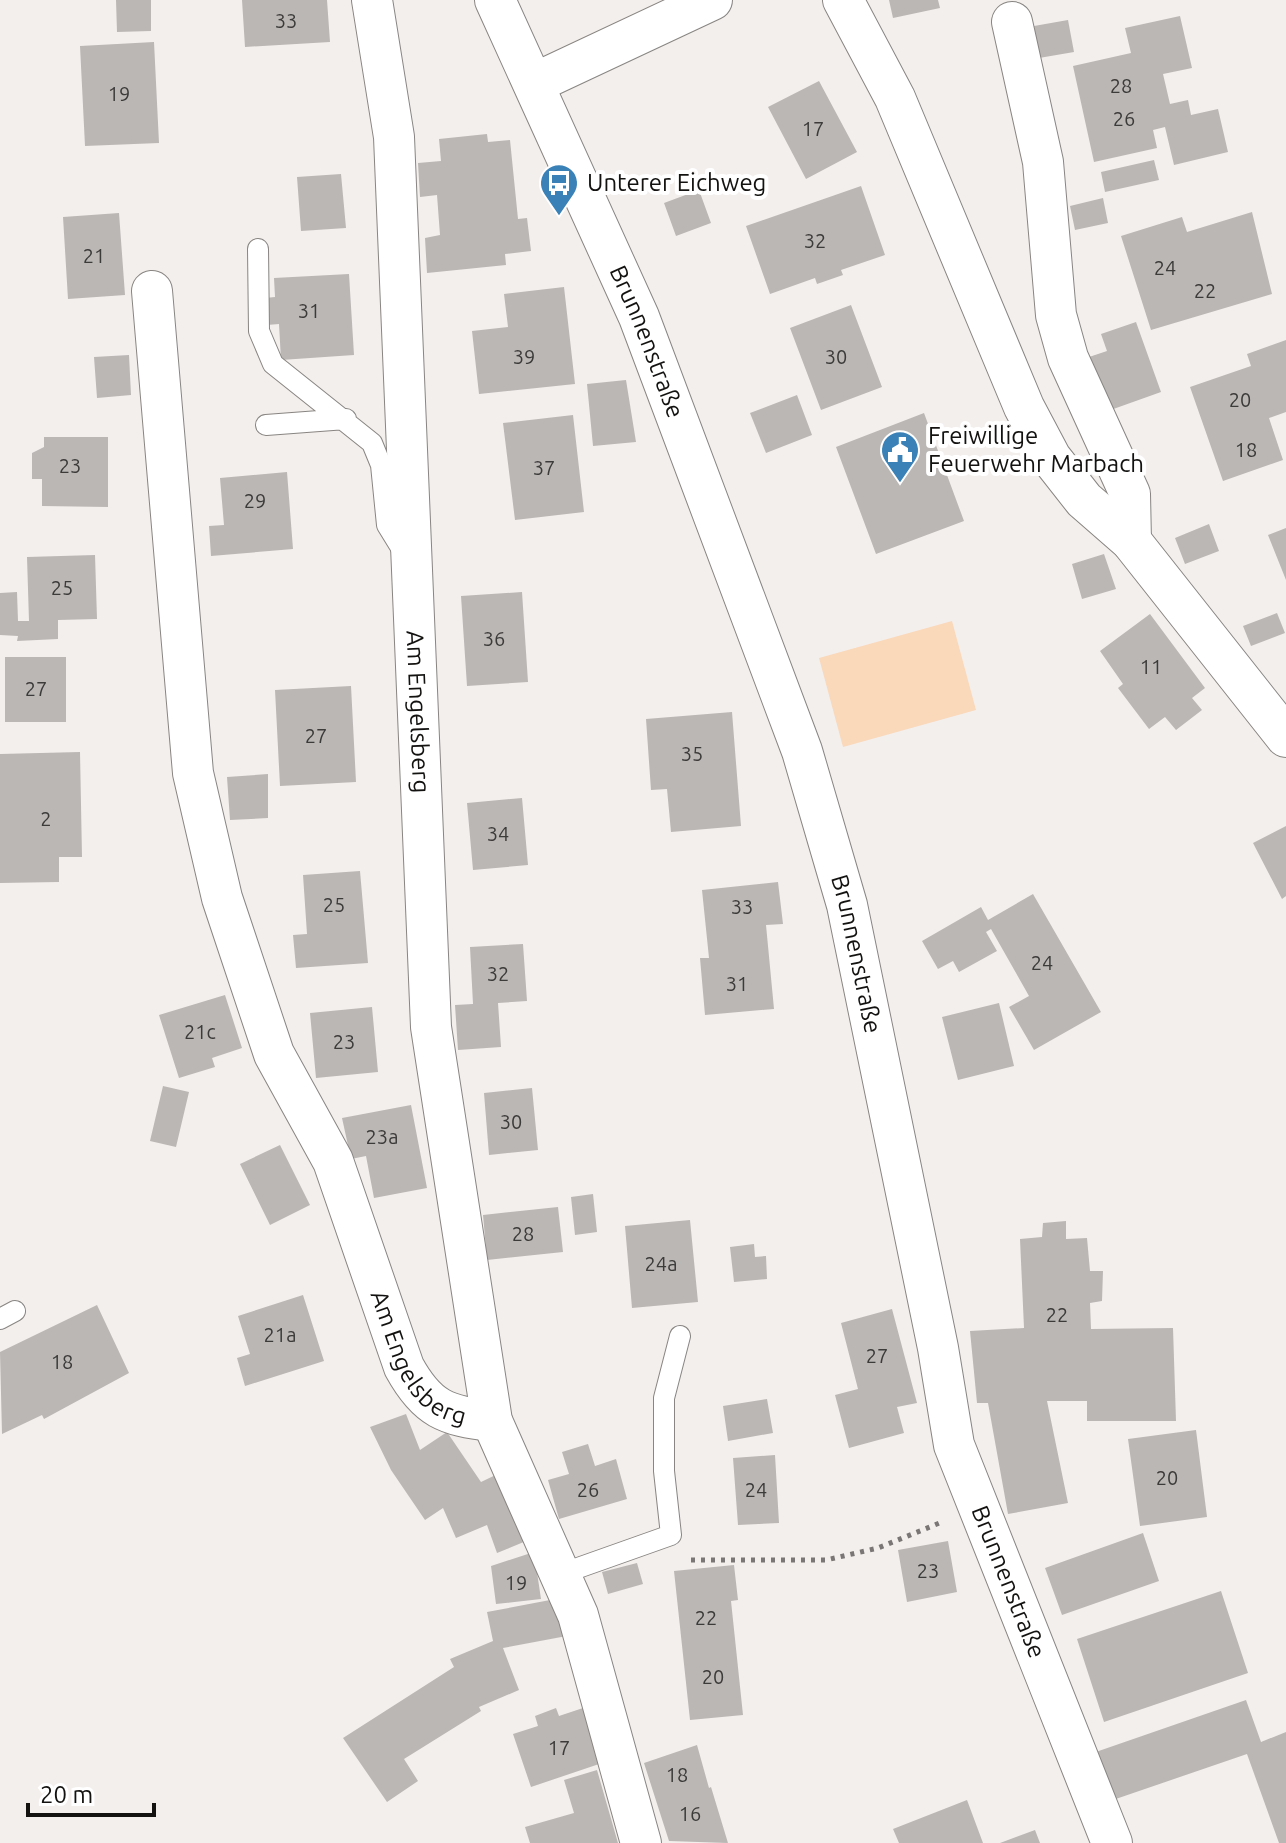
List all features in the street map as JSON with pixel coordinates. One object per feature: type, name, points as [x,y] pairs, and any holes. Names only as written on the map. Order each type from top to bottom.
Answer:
[{"type":"street","name":"Am Engelsberg","points":[[372,0],[394,137],[431,1027],[492,1421],[578,1615],[641,1843]]},
{"type":"street","name":"Brunnenstraße","points":[[495,0],[639,317],[802,751],[847,905],[938,1348],[954,1445],[1112,1843]]},
{"type":"street","points":[[535,83],[712,0]]},
{"type":"street","points":[[843,0],[895,98],[1024,407],[1051,458],[1084,500],[1131,541],[1286,737]]},
{"type":"street","points":[[1012,22],[1043,162],[1056,315],[1068,358],[1130,494],[1131,541]]},
{"type":"street","name":"Am Engelsberg","points":[[152,291],[193,773],[222,898],[274,1054],[333,1161],[404,1367],[419,1394],[453,1417],[492,1421]]},
{"type":"lane","points":[[258,249],[259,331],[273,364],[346,419],[372,443],[381,465],[387,525],[413,568]]},
{"type":"lane","points":[[266,425],[346,419]]},
{"type":"lane","points":[[561,1574],[671,1535],[664,1471],[664,1398],[680,1336]]},
{"type":"path","points":[[684,1560],[799,1562],[851,1556],[977,1507]]},
{"type":"shaded area","points":[[952,621],[976,710],[843,747],[819,658]]},
{"type":"building","points":[[116,0],[151,0],[151,31],[117,32]]},
{"type":"building","points":[[242,0],[327,0],[330,42],[245,47]]},
{"type":"building","points":[[889,0],[938,0],[940,8],[893,18]]},
{"type":"building","points":[[1180,16],[1192,68],[1163,74],[1170,104],[1188,100],[1191,115],[1218,109],[1228,152],[1174,165],[1165,127],[1153,130],[1157,148],[1094,162],[1073,66],[1131,53],[1125,28]]},
{"type":"building","points":[[1068,20],[1074,52],[1039,58],[1034,26]]},
{"type":"building","points":[[154,42],[159,143],[85,146],[80,46]]},
{"type":"building","points":[[819,81],[857,152],[806,179],[768,107]]},
{"type":"building","points":[[487,134],[488,142],[510,140],[518,219],[527,218],[531,251],[505,254],[506,265],[427,273],[425,238],[440,235],[437,195],[420,197],[418,163],[441,161],[439,139]]},
{"type":"building","points":[[1154,160],[1159,180],[1105,192],[1101,172]]},
{"type":"building","points":[[341,174],[346,228],[301,231],[297,177]]},
{"type":"building","points":[[861,186],[885,255],[841,270],[843,275],[817,284],[815,278],[770,294],[746,226]]},
{"type":"building","points":[[699,190],[711,223],[676,236],[664,203]]},
{"type":"building","points":[[1103,198],[1108,223],[1075,230],[1070,206]]},
{"type":"building","points":[[1252,212],[1272,294],[1151,330],[1121,236],[1182,217],[1187,232]]},
{"type":"building","points":[[119,213],[125,295],[68,299],[63,217]]},
{"type":"building","points":[[349,274],[354,355],[281,360],[279,324],[267,325],[265,298],[275,297],[274,278]]},
{"type":"building","points":[[564,287],[575,384],[479,394],[472,331],[508,327],[504,294]]},
{"type":"building","points":[[851,305],[882,387],[821,410],[790,328]]},
{"type":"building","points":[[1136,322],[1161,392],[1105,412],[1086,358],[1107,351],[1101,334]]},
{"type":"building","points":[[1286,340],[1286,412],[1269,418],[1283,460],[1223,481],[1190,387],[1251,366],[1247,354]]},
{"type":"building","points":[[129,355],[131,395],[97,398],[94,357]]},
{"type":"building","points":[[626,380],[636,442],[593,446],[587,384]]},
{"type":"building","points":[[797,395],[812,435],[766,453],[750,413]]},
{"type":"building","name":"Freiwillige Feuerwehr Marbach","points":[[924,413],[964,521],[876,554],[836,447]]},
{"type":"building","points":[[573,415],[584,512],[515,520],[503,423]]},
{"type":"building","points":[[44,437],[108,437],[108,507],[42,506],[42,479],[32,479],[32,453],[44,447]]},
{"type":"building","points":[[287,472],[293,549],[211,556],[209,526],[224,525],[220,478]]},
{"type":"building","points":[[1209,524],[1219,551],[1185,564],[1175,538]]},
{"type":"building","points":[[1286,528],[1286,580],[1268,535]]},
{"type":"building","points":[[1104,554],[1116,589],[1082,599],[1072,564]]},
{"type":"building","points":[[95,555],[97,619],[58,620],[58,639],[17,641],[18,636],[0,635],[0,593],[17,592],[18,621],[29,621],[27,557]]},
{"type":"building","points":[[522,592],[528,682],[467,686],[461,596]]},
{"type":"building","points":[[1277,613],[1285,633],[1251,646],[1243,626]]},
{"type":"building","points":[[1150,614],[1205,688],[1192,698],[1202,710],[1176,730],[1165,717],[1149,729],[1118,688],[1123,684],[1100,651]]},
{"type":"building","points":[[5,657],[66,657],[66,722],[5,722]]},
{"type":"building","points":[[351,686],[356,782],[280,786],[275,690]]},
{"type":"building","points":[[732,712],[741,826],[671,832],[667,789],[651,790],[646,719]]},
{"type":"building","points":[[80,752],[82,857],[59,857],[59,882],[0,883],[0,754]]},
{"type":"building","points":[[268,774],[268,818],[230,820],[227,777]]},
{"type":"building","points":[[522,798],[528,865],[473,870],[467,803]]},
{"type":"building","points":[[1286,826],[1286,896],[1282,899],[1253,843]]},
{"type":"building","points":[[360,871],[368,963],[296,968],[293,935],[307,934],[303,875]]},
{"type":"building","points":[[778,882],[783,924],[766,925],[774,1009],[705,1015],[700,958],[709,958],[702,890]]},
{"type":"building","points":[[1033,894],[1101,1012],[1034,1050],[1009,1007],[1029,996],[991,929],[986,932],[997,951],[959,972],[953,961],[938,969],[922,941],[981,907],[988,920]]},
{"type":"building","points":[[523,944],[527,1001],[498,1003],[501,1047],[458,1050],[455,1005],[473,1004],[470,947]]},
{"type":"building","points":[[225,995],[242,1048],[212,1058],[215,1067],[179,1078],[159,1015]]},
{"type":"building","points":[[999,1003],[1014,1066],[958,1080],[942,1017]]},
{"type":"building","points":[[372,1007],[378,1072],[316,1078],[310,1013]]},
{"type":"building","points":[[163,1086],[189,1092],[176,1147],[150,1141]]},
{"type":"building","points":[[532,1088],[538,1150],[489,1155],[484,1093]]},
{"type":"building","points":[[411,1105],[427,1188],[374,1198],[366,1156],[351,1159],[342,1118]]},
{"type":"building","points":[[280,1145],[310,1205],[270,1225],[240,1164]]},
{"type":"building","points":[[593,1194],[597,1232],[575,1235],[571,1197]]},
{"type":"building","points":[[558,1207],[563,1252],[487,1260],[483,1215]]},
{"type":"building","points":[[690,1220],[698,1302],[632,1308],[625,1226]]},
{"type":"building","points":[[1066,1221],[1066,1239],[1087,1238],[1090,1271],[1103,1271],[1102,1301],[1090,1303],[1091,1329],[1173,1328],[1176,1421],[1087,1421],[1087,1401],[1047,1401],[1068,1503],[1008,1514],[988,1403],[977,1403],[970,1331],[1024,1328],[1020,1239],[1042,1237],[1043,1223]]},
{"type":"building","points":[[754,1244],[755,1257],[766,1256],[767,1279],[734,1282],[730,1247]]},
{"type":"building","points":[[303,1295],[324,1361],[245,1386],[237,1358],[250,1354],[238,1316]]},
{"type":"building","points":[[97,1305],[129,1373],[44,1419],[42,1415],[2,1434],[0,1352]]},
{"type":"building","points":[[892,1309],[917,1403],[897,1407],[904,1433],[849,1448],[835,1395],[858,1389],[841,1323]]},
{"type":"building","points":[[767,1399],[773,1433],[728,1441],[723,1406]]},
{"type":"building","points":[[406,1414],[420,1450],[447,1432],[481,1482],[504,1471],[531,1539],[497,1553],[487,1525],[456,1538],[443,1508],[425,1520],[391,1470],[370,1427]]},
{"type":"building","points":[[1196,1430],[1207,1517],[1140,1526],[1128,1439]]},
{"type":"building","points":[[588,1444],[595,1466],[616,1459],[627,1499],[559,1519],[548,1480],[569,1474],[562,1452]]},
{"type":"building","points":[[775,1455],[779,1523],[738,1525],[733,1458]]},
{"type":"building","points":[[1143,1533],[1159,1581],[1062,1615],[1045,1568]]},
{"type":"building","points":[[948,1541],[957,1592],[907,1602],[898,1550]]},
{"type":"building","points":[[534,1552],[541,1599],[496,1604],[491,1566]]},
{"type":"building","points":[[637,1563],[643,1584],[608,1594],[602,1572]]},
{"type":"building","points":[[734,1565],[738,1600],[731,1601],[743,1715],[690,1720],[674,1571]]},
{"type":"building","points":[[1221,1591],[1248,1673],[1104,1722],[1077,1639]]},
{"type":"building","points":[[566,1597],[572,1635],[503,1648],[519,1690],[479,1707],[481,1711],[404,1759],[418,1781],[387,1802],[343,1738],[454,1667],[450,1659],[493,1641],[487,1612]]},
{"type":"building","points":[[1246,1700],[1261,1742],[1286,1732],[1286,1843],[1279,1843],[1247,1754],[1107,1802],[1090,1754]]},
{"type":"building","points":[[586,1707],[605,1762],[531,1787],[513,1734],[538,1726],[535,1716],[556,1708],[559,1716]]},
{"type":"building","points":[[697,1745],[728,1843],[669,1841],[644,1763]]},
{"type":"building","points":[[597,1770],[618,1843],[530,1843],[525,1827],[574,1813],[564,1780]]},
{"type":"building","points":[[967,1800],[983,1843],[899,1843],[893,1829]]},
{"type":"building","points":[[1035,1830],[1040,1843],[1000,1843]]},
{"type":"place","name":"Unterer Eichweg","points":[[559,217]]},
{"type":"place","name":"Freiwillige Feuerwehr Marbach","points":[[900,484]]}]
